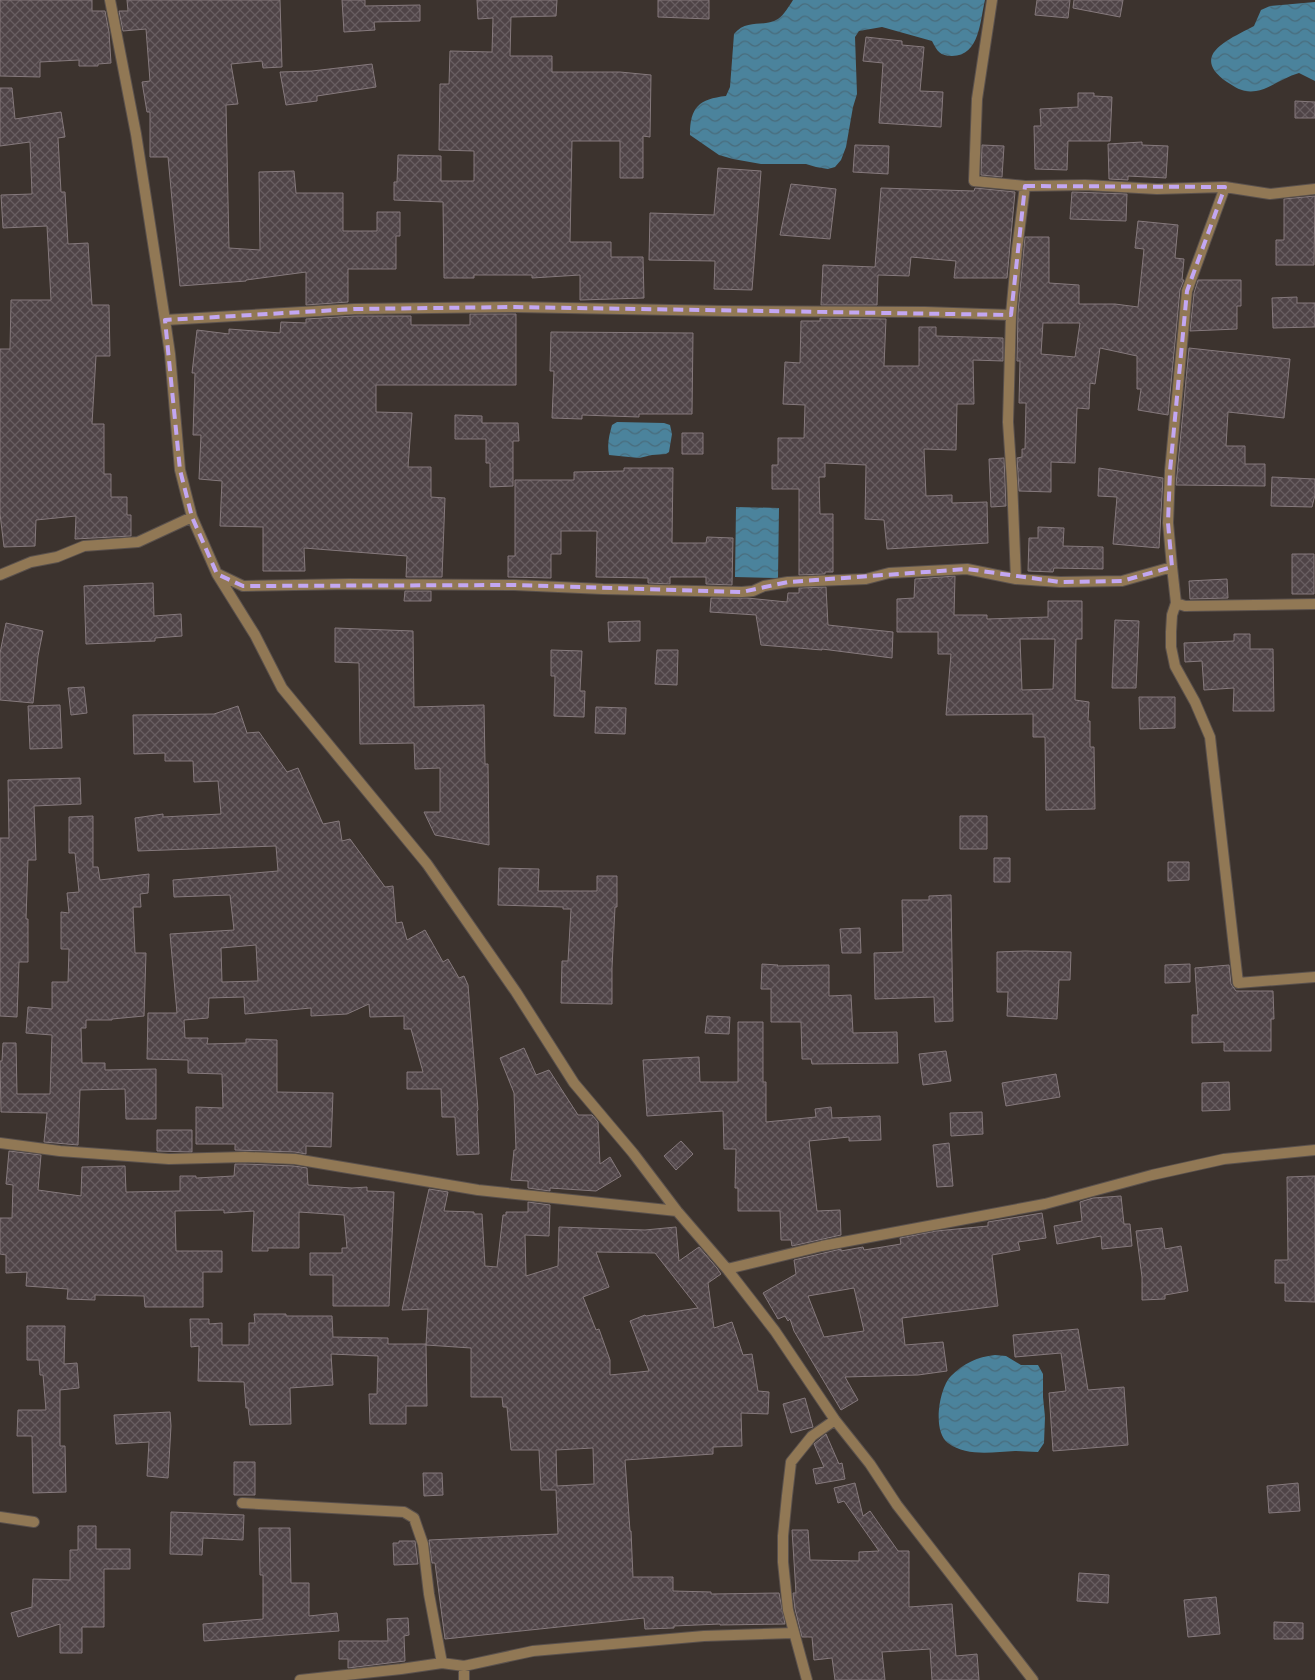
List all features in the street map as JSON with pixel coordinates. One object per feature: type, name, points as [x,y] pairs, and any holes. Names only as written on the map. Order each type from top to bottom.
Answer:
[{"type":"street","points":[[114,0],[110,0],[136,134],[170,354],[180,470],[192,518],[217,574],[255,635],[282,688],[427,864],[516,992],[574,1083],[633,1153],[775,1331],[835,1420],[870,1464],[897,1505],[1033,1680]]},
{"type":"street","points":[[992,0],[977,99],[974,180],[1025,186],[1085,185],[1157,189],[1225,187],[1270,194],[1315,189]]},
{"type":"street","points":[[1016,578],[1008,422],[1012,315],[1017,249],[1025,186]]},
{"type":"street","points":[[1225,187],[1187,291],[1170,471],[1168,523],[1176,603],[1172,615],[1171,647],[1175,666],[1195,702],[1210,737],[1238,983],[1315,977]]},
{"type":"street","points":[[165,320],[354,309],[515,307],[925,312],[1012,315]]},
{"type":"street","points":[[0,575],[31,562],[57,557],[84,546],[138,542],[192,518]]},
{"type":"street","points":[[217,574],[243,586],[350,584],[514,585],[742,592],[788,582],[866,579],[898,572],[966,569],[1016,578],[1060,582],[1122,581],[1172,567]]},
{"type":"street","points":[[1176,603],[1185,606],[1315,604]]},
{"type":"street","points":[[0,1143],[60,1151],[169,1159],[245,1157],[295,1159],[478,1190],[678,1211]]},
{"type":"street","points":[[727,1269],[822,1246],[1045,1204],[1152,1175],[1224,1159],[1315,1150]]},
{"type":"street","points":[[807,1680],[788,1610],[783,1562],[783,1536],[791,1462],[812,1436],[835,1420]]},
{"type":"street","points":[[242,1503],[404,1512],[414,1518],[423,1544],[429,1594],[442,1662]]},
{"type":"street","points":[[0,1517],[34,1522]]},
{"type":"street","points":[[300,1680],[400,1669],[442,1662],[464,1666],[533,1651],[704,1636],[793,1633]]},
{"type":"street","points":[[464,1666],[464,1680]]},
{"type":"highlighted area","points":[[1025,186],[1225,187],[1187,291],[1170,471],[1168,523],[1172,567],[1122,581],[1060,582],[967,569],[788,582],[742,592],[514,585],[243,586],[217,574],[192,517],[180,470],[165,320],[354,309],[515,307],[1011,315]]},
{"type":"water","points":[[793,0],[985,0],[977,36],[968,50],[961,54],[952,56],[942,54],[937,50],[932,41],[882,27],[859,31],[855,37],[857,94],[846,147],[841,160],[835,167],[828,169],[806,164],[761,164],[719,155],[690,135],[690,125],[694,111],[709,99],[726,96],[730,87],[734,34],[744,26],[772,22],[778,19]]},
{"type":"water","points":[[1315,2],[1315,81],[1299,73],[1261,90],[1248,91],[1240,90],[1216,72],[1211,64],[1212,56],[1217,49],[1234,36],[1254,26],[1261,10],[1270,6]]},
{"type":"water","points":[[617,422],[664,423],[670,425],[672,434],[669,452],[639,458],[609,455],[610,433],[612,425]]},
{"type":"water","points":[[736,507],[779,508],[778,578],[735,577]]},
{"type":"water","points":[[1006,1356],[1021,1365],[1038,1365],[1043,1374],[1044,1443],[1038,1452],[972,1452],[955,1447],[943,1437],[940,1430],[939,1410],[943,1390],[947,1382],[956,1371],[966,1364],[982,1357]]},
{"type":"building","points":[[0,0],[92,0],[92,11],[105,11],[109,32],[111,63],[98,64],[98,66],[79,66],[79,60],[40,62],[40,77],[0,76]]},
{"type":"building","points":[[127,0],[280,0],[282,67],[263,68],[262,61],[231,64],[238,104],[226,105],[229,248],[260,250],[259,172],[294,171],[296,193],[343,193],[343,231],[377,231],[377,212],[400,212],[400,236],[396,236],[396,269],[348,269],[348,302],[306,305],[306,272],[246,281],[180,286],[168,157],[150,157],[150,112],[147,112],[142,82],[150,81],[146,29],[123,31],[119,11],[128,11]]},
{"type":"building","points":[[342,0],[365,0],[365,6],[420,5],[420,21],[374,22],[375,30],[344,32]]},
{"type":"building","points":[[477,0],[557,0],[556,16],[511,17],[510,56],[552,56],[552,72],[620,72],[651,75],[650,137],[643,136],[643,178],[620,178],[620,141],[572,141],[570,242],[611,242],[611,257],[643,257],[644,298],[580,300],[580,275],[532,278],[532,275],[474,275],[474,278],[444,278],[443,202],[394,200],[394,182],[397,182],[398,155],[441,156],[441,181],[474,181],[474,151],[439,150],[440,84],[449,84],[450,51],[492,52],[493,18],[478,19]]},
{"type":"building","points":[[658,0],[709,0],[709,19],[658,17]]},
{"type":"building","points":[[1037,0],[1070,0],[1068,18],[1035,15]]},
{"type":"building","points":[[1074,0],[1123,0],[1120,17],[1073,8]]},
{"type":"building","points":[[866,37],[902,41],[902,45],[924,47],[920,91],[943,92],[941,127],[879,123],[883,63],[863,61]]},
{"type":"building","points":[[372,64],[376,87],[317,96],[317,101],[286,105],[280,72],[312,71]]},
{"type":"building","points":[[0,88],[12,88],[15,119],[61,112],[65,137],[58,138],[61,192],[65,192],[68,244],[88,243],[92,305],[109,305],[110,356],[96,356],[92,424],[104,424],[104,474],[111,474],[111,497],[127,497],[127,515],[131,515],[131,536],[75,539],[76,516],[36,520],[35,546],[4,547],[0,514],[0,349],[10,349],[11,300],[51,300],[47,226],[3,228],[1,195],[32,194],[30,142],[0,146]]},
{"type":"building","points":[[1078,93],[1094,93],[1094,96],[1112,97],[1110,141],[1068,141],[1067,170],[1035,169],[1034,126],[1041,126],[1040,109],[1078,107]]},
{"type":"building","points":[[1295,101],[1315,102],[1315,118],[1295,118]]},
{"type":"building","points":[[1142,142],[1142,145],[1168,146],[1166,178],[1128,176],[1128,180],[1109,179],[1108,144]]},
{"type":"building","points":[[855,145],[889,146],[888,174],[853,172]]},
{"type":"building","points":[[982,145],[1004,146],[1002,177],[981,175]]},
{"type":"building","points":[[718,168],[761,171],[752,290],[714,289],[715,261],[649,260],[650,213],[714,215]]},
{"type":"building","points":[[791,184],[836,189],[830,239],[780,235]]},
{"type":"building","points":[[881,188],[974,191],[975,188],[1015,192],[1007,278],[954,278],[956,261],[911,257],[909,276],[878,275],[877,305],[821,305],[823,265],[875,267]]},
{"type":"building","points":[[1072,192],[1127,194],[1126,221],[1070,219]]},
{"type":"building","points":[[1315,196],[1314,265],[1276,265],[1276,240],[1284,240],[1284,199]]},
{"type":"building","points":[[1138,221],[1178,225],[1175,258],[1184,259],[1182,280],[1184,280],[1180,290],[1168,415],[1138,410],[1141,389],[1137,389],[1137,356],[1100,348],[1095,384],[1090,383],[1089,409],[1077,408],[1075,463],[1051,462],[1051,492],[1019,491],[1017,458],[1022,457],[1022,449],[1025,449],[1026,403],[1019,403],[1020,361],[1017,361],[1018,312],[1025,237],[1049,237],[1049,283],[1079,285],[1079,304],[1115,304],[1138,307],[1144,249],[1135,248]],"holes":[[[1043,323],[1080,323],[1075,357],[1041,354]]]},
{"type":"building","points":[[1198,280],[1241,280],[1241,306],[1237,306],[1237,329],[1190,331],[1194,293]]},
{"type":"building","points":[[1297,297],[1297,303],[1315,303],[1315,327],[1273,328],[1272,298]]},
{"type":"building","points":[[470,314],[516,314],[516,385],[376,385],[376,412],[412,413],[408,467],[431,467],[431,497],[445,498],[442,577],[406,577],[407,556],[304,548],[305,571],[263,571],[263,527],[220,526],[222,481],[199,479],[201,435],[193,435],[195,373],[192,373],[197,330],[229,334],[229,329],[280,333],[281,322],[306,323],[306,319],[354,316],[411,316],[411,325],[470,325]]},
{"type":"building","points":[[820,318],[886,319],[884,366],[919,366],[919,327],[936,327],[936,336],[1003,338],[1003,361],[973,360],[974,404],[957,404],[956,450],[924,449],[926,496],[952,495],[952,503],[987,502],[988,543],[887,549],[884,520],[865,519],[866,465],[825,463],[825,477],[819,477],[820,514],[833,514],[833,572],[799,575],[799,489],[772,489],[772,465],[778,465],[778,438],[804,438],[805,405],[783,404],[785,362],[800,363],[801,321],[820,321]]},
{"type":"building","points":[[551,332],[693,333],[692,414],[639,414],[639,417],[582,415],[582,419],[552,418],[554,371],[550,371]]},
{"type":"building","points":[[1189,348],[1290,359],[1284,418],[1228,412],[1226,446],[1245,446],[1245,464],[1265,464],[1265,486],[1176,485]]},
{"type":"building","points":[[455,415],[482,416],[482,423],[518,423],[519,441],[513,441],[513,486],[490,487],[490,463],[486,463],[486,439],[455,439]]},
{"type":"building","points":[[682,433],[703,433],[703,454],[682,454]]},
{"type":"building","points":[[1004,458],[1006,506],[991,507],[989,459]]},
{"type":"building","points":[[624,468],[673,468],[672,543],[706,543],[707,537],[733,538],[732,585],[706,584],[706,577],[670,577],[670,584],[648,583],[648,578],[596,577],[597,531],[561,531],[561,554],[551,554],[551,578],[508,577],[508,556],[515,556],[515,480],[574,480],[574,472],[624,471]]},
{"type":"building","points":[[1099,468],[1163,478],[1159,548],[1113,544],[1117,497],[1098,496]]},
{"type":"building","points":[[1272,477],[1315,479],[1315,495],[1312,507],[1271,506]]},
{"type":"building","points":[[1038,527],[1064,528],[1063,546],[1103,547],[1103,569],[1054,568],[1053,572],[1028,571],[1029,538],[1038,538]]},
{"type":"building","points":[[1292,554],[1314,554],[1314,594],[1292,594]]},
{"type":"building","points":[[955,576],[954,615],[987,615],[987,619],[1048,617],[1048,601],[1082,601],[1082,639],[1076,639],[1075,700],[1089,702],[1090,747],[1094,747],[1095,809],[1046,810],[1045,737],[1033,737],[1033,714],[946,715],[951,654],[938,654],[938,632],[897,632],[897,599],[914,598],[915,579]],"holes":[[[1020,639],[1055,639],[1053,689],[1022,690]]]},
{"type":"building","points":[[1227,579],[1228,598],[1190,599],[1189,581]]},
{"type":"building","points":[[153,583],[154,616],[181,614],[182,636],[155,638],[155,641],[86,644],[84,586]]},
{"type":"building","points":[[826,587],[828,625],[893,632],[892,658],[822,649],[761,645],[756,615],[710,612],[711,598],[747,598],[787,602],[788,593],[799,593],[799,588]]},
{"type":"building","points":[[405,591],[431,591],[431,601],[404,601]]},
{"type":"building","points":[[1115,620],[1139,621],[1136,688],[1112,688]]},
{"type":"building","points":[[640,621],[640,641],[609,642],[608,622]]},
{"type":"building","points":[[6,623],[43,631],[38,656],[33,703],[0,700],[0,653]]},
{"type":"building","points":[[335,628],[413,631],[414,707],[484,705],[485,764],[488,764],[489,845],[435,835],[424,812],[440,812],[440,768],[415,769],[414,743],[360,744],[359,663],[335,662]]},
{"type":"building","points":[[1234,634],[1250,634],[1250,649],[1273,649],[1274,711],[1233,711],[1234,688],[1204,690],[1202,661],[1185,662],[1184,643],[1234,641]]},
{"type":"building","points":[[551,650],[582,651],[580,691],[585,691],[584,717],[554,716],[555,676],[551,676]]},
{"type":"building","points":[[657,650],[678,650],[677,685],[655,684]]},
{"type":"building","points":[[84,687],[87,713],[71,715],[68,688]]},
{"type":"building","points":[[1139,697],[1175,697],[1175,728],[1140,729]]},
{"type":"building","points":[[60,705],[62,748],[30,749],[28,706]]},
{"type":"building","points":[[238,706],[247,733],[259,732],[287,772],[298,768],[323,824],[339,821],[342,841],[350,839],[385,887],[393,886],[396,923],[402,922],[407,940],[425,930],[443,962],[448,959],[459,978],[464,976],[468,985],[478,1110],[479,1154],[457,1155],[455,1117],[442,1117],[441,1089],[407,1089],[407,1072],[423,1072],[411,1029],[404,1029],[404,1016],[370,1017],[369,1004],[347,1014],[311,1016],[311,1008],[245,1014],[244,997],[209,998],[208,1018],[184,1020],[185,1038],[208,1038],[207,1044],[246,1043],[246,1039],[277,1040],[277,1092],[333,1093],[331,1147],[306,1146],[306,1154],[235,1150],[235,1144],[196,1144],[196,1107],[223,1108],[222,1074],[188,1073],[188,1060],[147,1059],[148,1013],[177,1013],[170,934],[234,930],[230,895],[174,897],[173,880],[278,871],[276,846],[138,851],[135,818],[163,814],[163,817],[221,814],[218,781],[194,782],[193,761],[165,761],[165,753],[134,754],[133,715],[214,714]],"holes":[[[256,945],[258,981],[222,982],[221,948]]]},
{"type":"building","points":[[596,707],[626,708],[625,734],[595,733]]},
{"type":"building","points":[[80,778],[81,804],[34,806],[36,860],[28,860],[26,919],[28,919],[28,962],[19,962],[17,1017],[0,1016],[0,838],[9,838],[8,780]]},
{"type":"building","points":[[93,816],[93,867],[98,867],[100,880],[149,874],[148,893],[140,894],[141,907],[133,907],[135,953],[146,953],[144,1016],[112,1020],[86,1020],[86,1028],[81,1028],[82,1063],[105,1063],[105,1070],[156,1069],[156,1119],[126,1119],[125,1089],[80,1090],[78,1145],[44,1142],[47,1113],[1,1112],[0,1061],[2,1061],[3,1043],[16,1043],[17,1094],[50,1094],[52,1035],[26,1033],[28,1007],[52,1009],[52,982],[68,982],[69,949],[61,949],[61,912],[69,913],[67,893],[79,892],[75,853],[69,853],[69,817]]},
{"type":"building","points":[[960,816],[987,816],[987,849],[960,849]]},
{"type":"building","points":[[994,858],[1010,858],[1010,882],[994,882]]},
{"type":"building","points":[[1168,862],[1189,862],[1189,880],[1168,881]]},
{"type":"building","points":[[499,868],[539,869],[538,891],[597,891],[597,876],[617,876],[612,1004],[561,1003],[562,961],[568,961],[571,909],[563,909],[563,907],[498,905]]},
{"type":"building","points":[[951,895],[953,1021],[935,1022],[934,997],[875,999],[874,953],[903,952],[902,900],[929,900],[929,896]]},
{"type":"building","points":[[860,928],[861,953],[842,953],[840,929]]},
{"type":"building","points":[[997,952],[1071,952],[1070,980],[1059,980],[1057,1019],[1007,1016],[1008,992],[997,992]]},
{"type":"building","points":[[762,964],[777,966],[829,965],[829,996],[851,995],[853,1033],[897,1032],[898,1063],[812,1064],[811,1059],[802,1059],[801,1022],[771,1022],[771,989],[761,989]]},
{"type":"building","points":[[1190,964],[1190,982],[1165,983],[1165,965]]},
{"type":"building","points":[[1229,965],[1231,984],[1236,991],[1273,991],[1274,1019],[1271,1019],[1271,1051],[1224,1051],[1224,1042],[1192,1043],[1192,1015],[1198,1015],[1195,968]]},
{"type":"building","points":[[707,1016],[730,1017],[729,1034],[705,1033]]},
{"type":"building","points":[[738,1022],[763,1022],[763,1082],[766,1082],[766,1122],[816,1117],[815,1109],[831,1107],[832,1118],[880,1116],[881,1140],[849,1141],[849,1137],[809,1141],[817,1211],[840,1210],[841,1235],[792,1246],[791,1240],[781,1240],[780,1211],[738,1211],[738,1188],[735,1188],[736,1149],[724,1149],[723,1111],[647,1116],[643,1060],[699,1057],[700,1082],[738,1082]]},
{"type":"building","points":[[524,1048],[536,1075],[549,1070],[578,1115],[592,1115],[598,1122],[600,1164],[610,1157],[621,1176],[596,1191],[550,1188],[550,1191],[528,1188],[528,1181],[511,1180],[514,1150],[516,1150],[514,1093],[500,1058]]},
{"type":"building","points":[[946,1051],[951,1081],[923,1085],[919,1054]]},
{"type":"building","points":[[1056,1074],[1060,1097],[1006,1106],[1002,1083]]},
{"type":"building","points":[[1229,1082],[1230,1110],[1202,1111],[1202,1083]]},
{"type":"building","points":[[982,1112],[983,1134],[951,1136],[950,1113]]},
{"type":"building","points":[[157,1130],[192,1130],[192,1152],[157,1151]]},
{"type":"building","points":[[681,1141],[693,1154],[676,1170],[664,1156]]},
{"type":"building","points":[[949,1143],[953,1186],[937,1187],[933,1145]]},
{"type":"building","points":[[9,1151],[41,1155],[38,1190],[81,1196],[82,1167],[125,1166],[126,1192],[180,1191],[180,1176],[196,1176],[196,1178],[234,1176],[235,1164],[307,1168],[308,1185],[352,1188],[367,1187],[367,1191],[394,1192],[389,1306],[333,1306],[333,1275],[310,1275],[310,1253],[342,1253],[342,1248],[347,1248],[344,1215],[299,1212],[299,1248],[268,1248],[268,1251],[252,1251],[254,1211],[224,1213],[224,1210],[175,1211],[176,1251],[222,1251],[222,1272],[203,1272],[203,1307],[145,1307],[144,1296],[95,1295],[95,1300],[67,1299],[68,1289],[26,1286],[27,1272],[6,1273],[6,1255],[0,1254],[0,1218],[12,1218],[13,1185],[6,1184]]},
{"type":"building","points":[[1315,1176],[1315,1302],[1285,1301],[1285,1283],[1275,1283],[1275,1260],[1288,1260],[1287,1177]]},
{"type":"building","points":[[429,1189],[448,1192],[444,1211],[482,1214],[485,1266],[497,1267],[503,1215],[506,1215],[506,1212],[528,1212],[528,1202],[550,1205],[549,1236],[525,1235],[526,1276],[558,1266],[559,1227],[645,1230],[676,1227],[679,1261],[699,1247],[721,1274],[708,1283],[714,1328],[732,1322],[743,1355],[752,1354],[758,1391],[769,1392],[768,1414],[741,1413],[742,1446],[713,1447],[713,1454],[625,1460],[633,1577],[673,1577],[673,1591],[711,1592],[711,1594],[779,1593],[785,1624],[720,1624],[645,1629],[644,1618],[445,1639],[435,1563],[432,1563],[429,1540],[558,1534],[556,1490],[541,1490],[539,1450],[511,1450],[507,1407],[503,1407],[502,1397],[471,1397],[471,1348],[426,1345],[428,1309],[402,1310]],"holes":[[[596,1252],[655,1253],[698,1308],[645,1315],[630,1321],[649,1371],[610,1375],[610,1360],[599,1329],[596,1330],[583,1297],[609,1287]],[[593,1448],[594,1484],[557,1486],[556,1450]]]},
{"type":"building","points":[[1121,1196],[1124,1224],[1130,1224],[1132,1246],[1102,1249],[1101,1236],[1057,1244],[1054,1226],[1082,1221],[1080,1202],[1093,1198]]},
{"type":"building","points":[[1042,1213],[1046,1238],[1018,1242],[1020,1250],[992,1255],[998,1306],[902,1318],[905,1345],[943,1342],[947,1371],[918,1375],[845,1377],[858,1400],[841,1410],[794,1331],[790,1319],[788,1321],[785,1316],[778,1319],[763,1293],[796,1274],[794,1260],[841,1249],[841,1251],[863,1247],[864,1250],[901,1244],[900,1238],[936,1231],[988,1226],[988,1222]],"holes":[[[854,1288],[864,1331],[824,1337],[808,1296]]]},
{"type":"building","points":[[1162,1228],[1165,1249],[1181,1246],[1188,1291],[1165,1295],[1165,1299],[1142,1300],[1142,1277],[1136,1231]]},
{"type":"building","points":[[254,1314],[332,1316],[333,1337],[388,1338],[388,1344],[426,1344],[427,1406],[406,1406],[406,1424],[370,1424],[369,1394],[377,1394],[378,1356],[331,1354],[333,1385],[290,1388],[291,1424],[250,1425],[248,1408],[246,1408],[244,1382],[198,1381],[199,1346],[191,1347],[190,1319],[209,1319],[209,1324],[222,1323],[222,1345],[249,1345],[249,1323],[255,1323]]},
{"type":"building","points":[[27,1326],[65,1326],[64,1364],[77,1363],[79,1388],[60,1390],[60,1446],[65,1446],[66,1492],[33,1493],[32,1436],[17,1436],[18,1410],[46,1410],[43,1375],[40,1375],[39,1360],[27,1360]]},
{"type":"building","points":[[1078,1329],[1088,1390],[1124,1387],[1128,1445],[1053,1451],[1049,1393],[1066,1391],[1061,1353],[1015,1357],[1013,1335]]},
{"type":"building","points":[[805,1398],[813,1427],[791,1433],[783,1404]]},
{"type":"building","points":[[170,1412],[168,1478],[147,1476],[149,1442],[116,1444],[114,1415]]},
{"type":"building","points":[[826,1434],[839,1464],[842,1463],[845,1479],[816,1484],[813,1469],[824,1467],[814,1444]]},
{"type":"building","points":[[234,1462],[255,1462],[255,1495],[234,1495]]},
{"type":"building","points":[[423,1473],[442,1473],[443,1495],[424,1496]]},
{"type":"building","points":[[855,1483],[863,1516],[870,1511],[898,1551],[909,1551],[909,1607],[952,1604],[956,1656],[977,1654],[979,1680],[932,1680],[930,1649],[882,1652],[885,1680],[835,1680],[832,1658],[814,1660],[812,1637],[802,1637],[795,1609],[793,1593],[796,1593],[792,1530],[808,1530],[810,1560],[859,1561],[859,1552],[879,1551],[844,1501],[838,1503],[834,1488]]},
{"type":"building","points":[[1298,1483],[1300,1511],[1269,1513],[1267,1486]]},
{"type":"building","points":[[171,1512],[244,1515],[243,1540],[203,1538],[202,1555],[170,1554]]},
{"type":"building","points":[[78,1526],[96,1526],[96,1549],[130,1549],[130,1569],[104,1569],[104,1627],[82,1627],[82,1653],[60,1653],[60,1624],[18,1637],[11,1613],[32,1607],[33,1579],[70,1580],[70,1550],[78,1550]]},
{"type":"building","points":[[259,1528],[290,1528],[291,1583],[309,1583],[309,1616],[337,1613],[339,1631],[204,1641],[203,1624],[263,1619],[263,1575],[260,1575]]},
{"type":"building","points":[[399,1541],[415,1541],[418,1564],[394,1565],[393,1543],[399,1543]]},
{"type":"building","points":[[1079,1573],[1109,1575],[1108,1603],[1077,1601]]},
{"type":"building","points":[[1216,1597],[1220,1634],[1188,1637],[1184,1600]]},
{"type":"building","points":[[408,1618],[409,1635],[404,1636],[405,1661],[348,1668],[348,1659],[339,1659],[339,1641],[388,1641],[387,1619]]},
{"type":"building","points":[[1274,1622],[1303,1623],[1303,1639],[1274,1639]]}]
